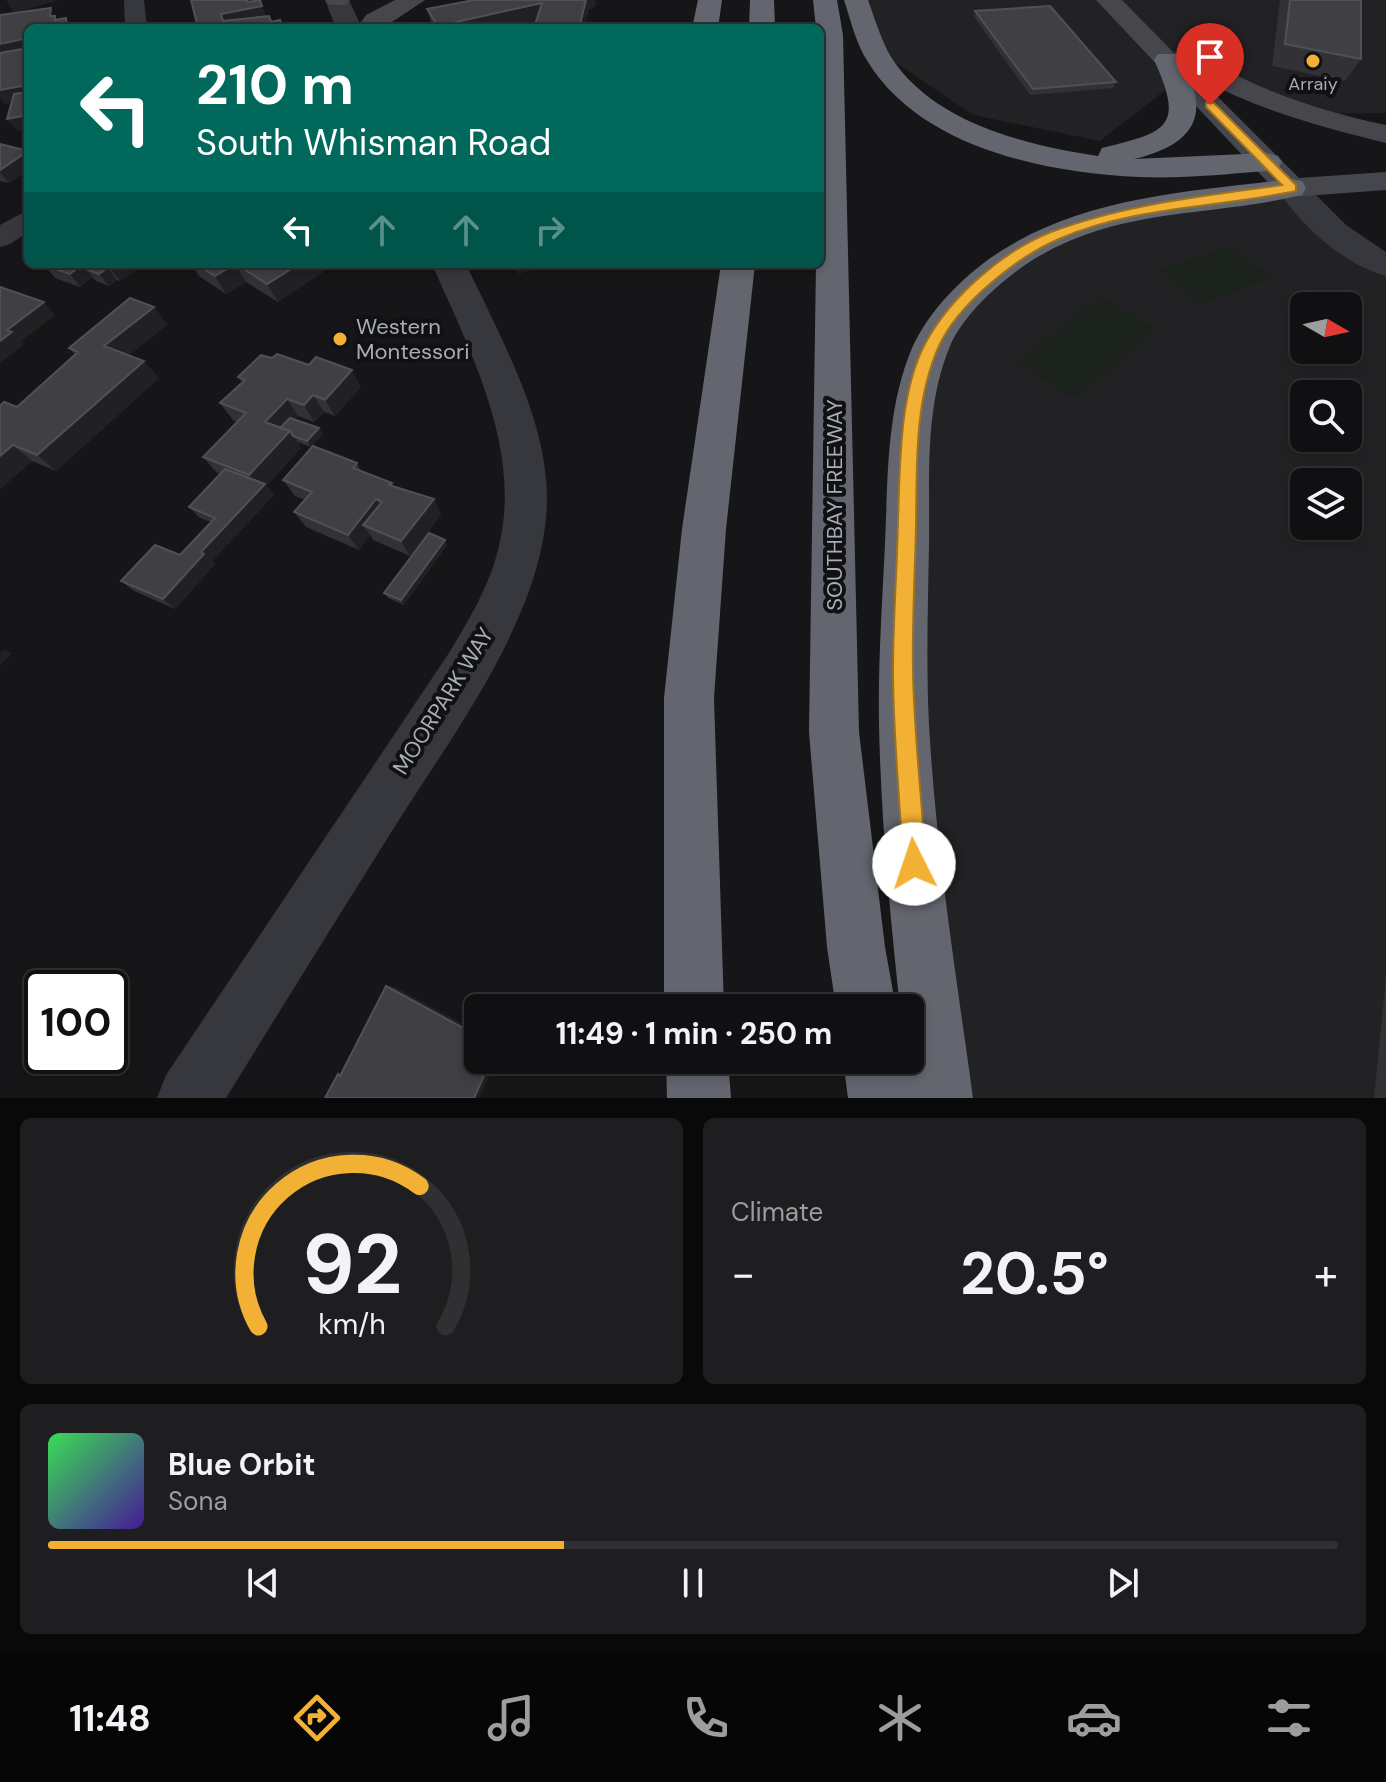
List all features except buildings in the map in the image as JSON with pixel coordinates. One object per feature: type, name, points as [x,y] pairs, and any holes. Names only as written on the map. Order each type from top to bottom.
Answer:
[{"type":"highway","points":[[706,24],[710,0]]},
{"type":"highway","points":[[762,0],[762,24]]},
{"type":"highway","name":"SOUTHBAY FREEWAY","points":[[825,0],[830,35],[832,123],[834,732],[864,994]]},
{"type":"highway","points":[[856,0],[881,62],[901,86],[927,109],[973,131],[1014,147],[1100,165],[1279,175]]},
{"type":"highway","points":[[973,131],[1016,145],[1062,154],[1097,156],[1155,144],[1174,132],[1185,116],[1183,95],[1167,60]]},
{"type":"highway","points":[[941,1098],[914,864],[903,672],[909,449],[917,392],[932,344],[959,307],[987,280],[1016,256],[1055,235],[1144,208],[1279,175]]},
{"type":"highway","points":[[693,994],[689,698],[704,529],[737,268]]},
{"type":"highway","points":[[698,1074],[699,1098]]},
{"type":"highway","points":[[876,1074],[880,1098]]},
{"type":"main road","points":[[372,24],[413,0]]},
{"type":"main road","points":[[1115,7],[1279,175],[1386,181]]},
{"type":"main road","points":[[1115,7],[1235,87],[1280,106],[1386,134]]},
{"type":"main road","points":[[1279,175],[1386,155]]},
{"type":"street","points":[[134,0],[136,24]]},
{"type":"street","points":[[337,0],[347,24]]},
{"type":"street","points":[[1279,175],[1339,238],[1366,257],[1386,265]]},
{"type":"street","points":[[0,238],[24,222]]},
{"type":"street","name":"MOORPARK WAY","points":[[189,1098],[466,669],[486,636],[513,575],[526,520],[522,448],[479,332],[451,268]]},
{"type":"shaded area","points":[[857,0],[1386,0],[1386,113],[1319,114],[1201,62],[1100,141],[973,115],[876,49]]},
{"type":"shaded area","points":[[1291,188],[1386,265],[1386,1098],[941,1098],[909,449],[959,307],[1055,235]]},
{"type":"shaded area","points":[[1231,246],[1272,278],[1200,304],[1160,270]]},
{"type":"shaded area","points":[[1099,296],[1158,329],[1074,399],[1017,362]]},
{"type":"place","name":"Arraiy","points":[[1313,61]]},
{"type":"place","name":"Western Montessori","points":[[340,339]]},
{"type":"route","points":[[914,864],[903,672],[909,449],[917,392],[932,344],[959,307],[987,280],[1016,256],[1055,235],[1144,208],[1291,188],[1210,105]]}]
